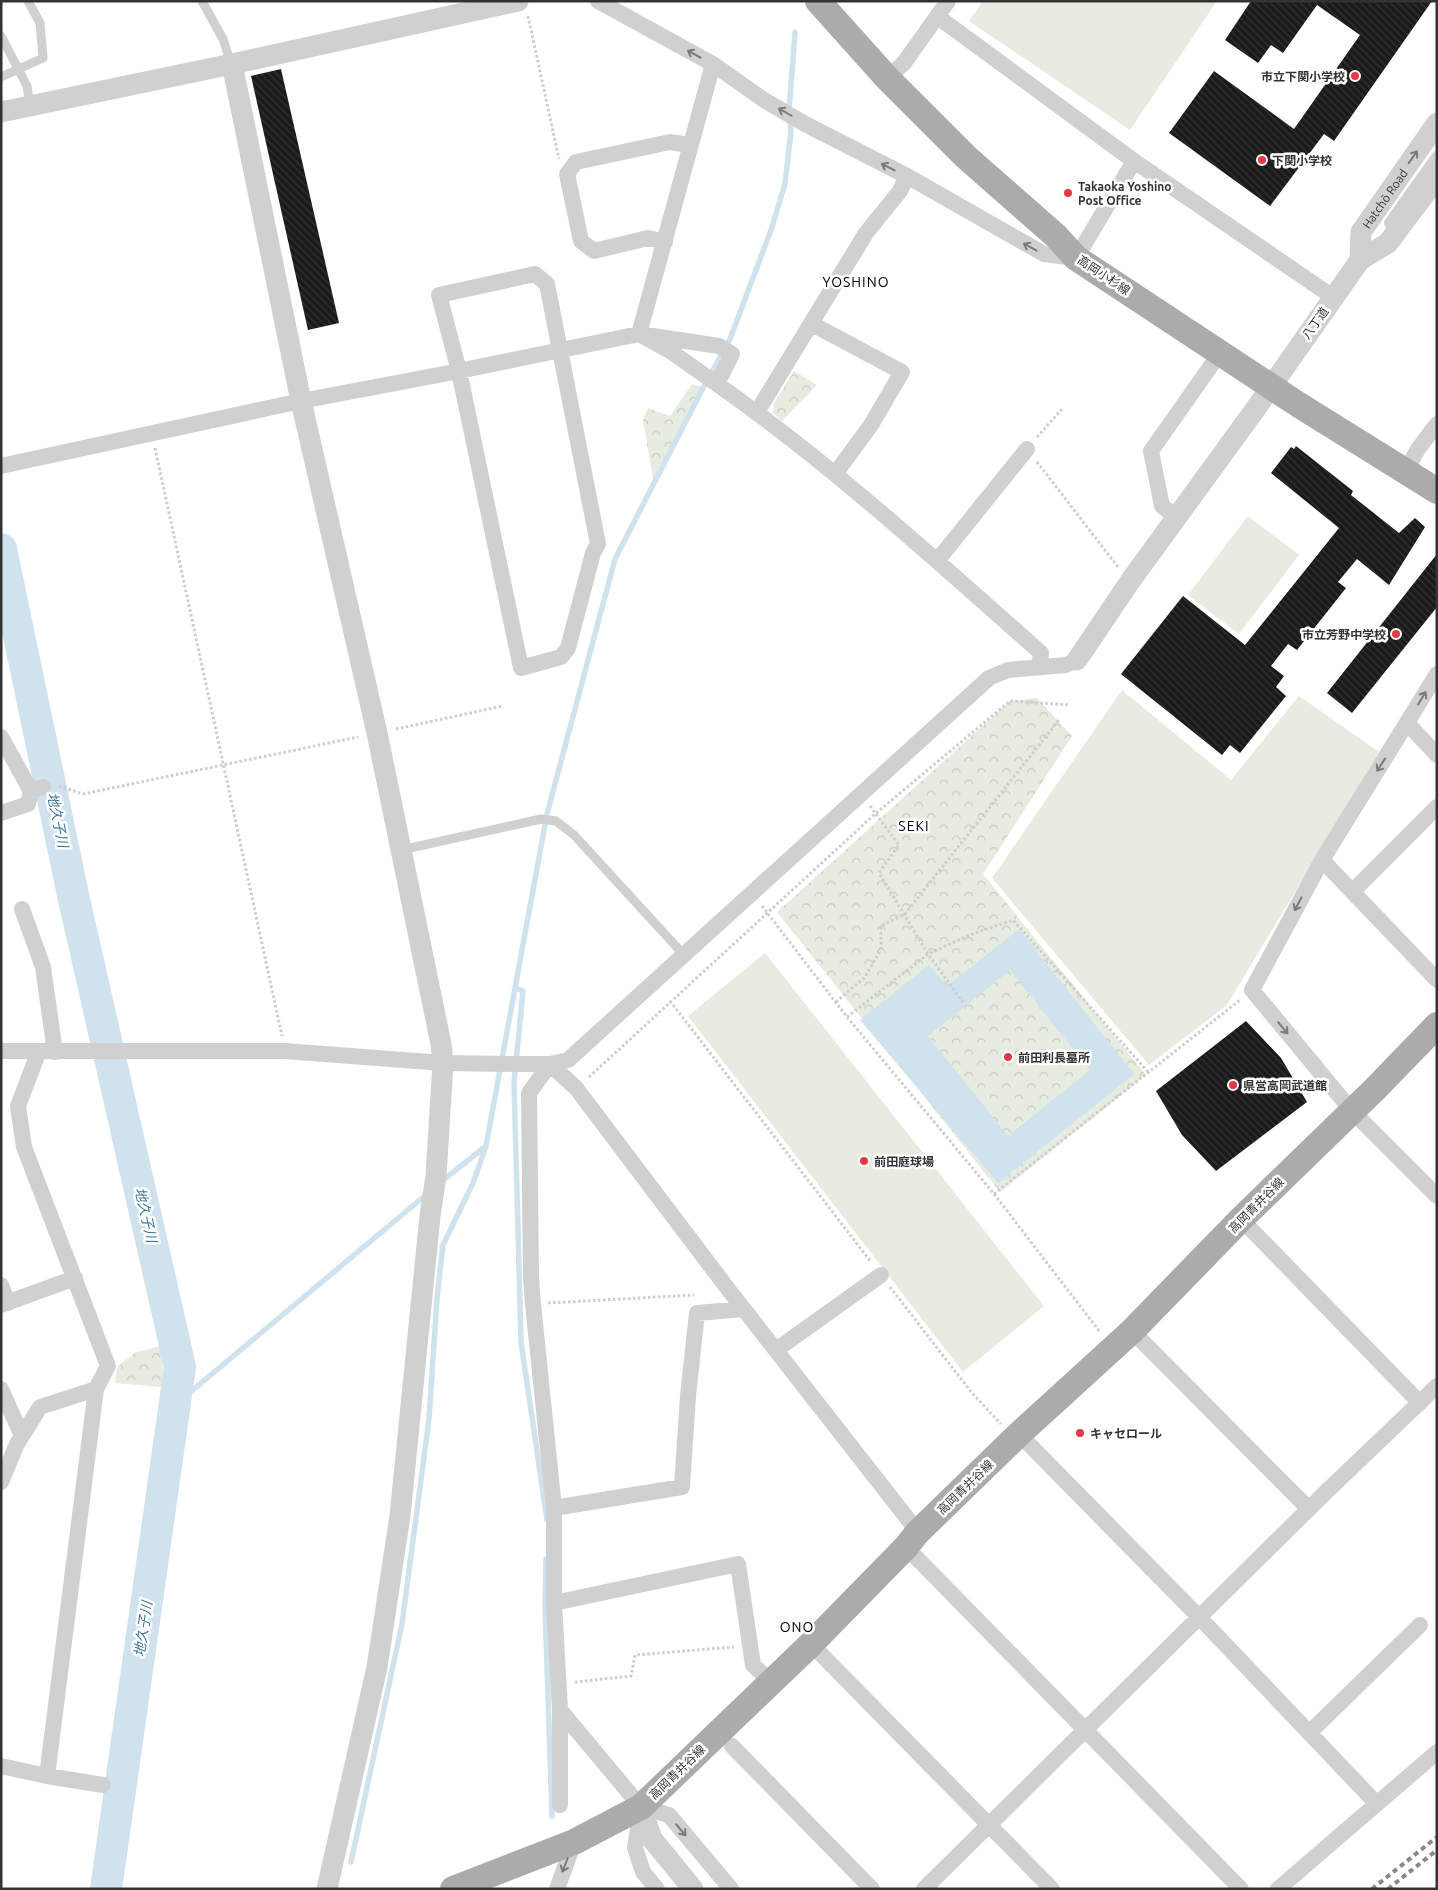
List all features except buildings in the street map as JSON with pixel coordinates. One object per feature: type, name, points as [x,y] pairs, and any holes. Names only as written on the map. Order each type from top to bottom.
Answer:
[{"type":"main road","name":"高岡小杉線","points":[[818,1],[887,78],[966,157],[1056,236],[1076,258],[1270,386],[1437,491]]},
{"type":"main road","name":"高岡青井谷線","points":[[454,1889],[574,1842],[641,1807],[811,1644],[912,1539],[1010,1429],[1114,1348],[1132,1331],[1241,1219],[1437,1025]]},
{"type":"street","points":[[598,1],[713,64],[764,100],[805,124],[907,176],[1044,254],[1076,258],[1134,161]]},
{"type":"street","points":[[887,78],[904,63],[948,1]]},
{"type":"street","points":[[1,112],[522,6]]},
{"type":"street","points":[[938,17],[1134,161],[1333,297]]},
{"type":"street","points":[[232,64],[301,401],[377,733],[441,1044],[443,1063],[436,1176],[430,1216],[400,1516],[379,1658],[327,1889]]},
{"type":"street","points":[[639,334],[713,64]]},
{"type":"street","name":"Hatchō Road","points":[[1367,254],[1361,232],[1437,123]]},
{"type":"street","points":[[665,242],[648,238],[594,251],[581,241],[567,174],[576,162],[670,142],[690,145]]},
{"type":"street","points":[[1367,254],[1437,157]]},
{"type":"street","points":[[757,412],[866,233],[900,191],[907,176]]},
{"type":"street","points":[[1367,254],[1388,243],[1437,178]]},
{"type":"street","name":"八丁道","points":[[1077,660],[1131,580],[1178,518],[1333,297],[1367,254]]},
{"type":"street","points":[[536,274],[547,284],[560,350],[598,544],[593,553],[568,648],[561,657],[522,668],[459,371],[439,295],[536,274]]},
{"type":"street","points":[[812,324],[902,372],[871,425],[835,474]]},
{"type":"street","points":[[639,334],[670,351],[711,379],[757,412],[835,474],[1041,653],[1039,667]]},
{"type":"street","points":[[1,466],[301,401],[639,334],[724,349],[732,354],[711,379]]},
{"type":"street","points":[[1178,518],[1162,506],[1152,451],[1220,353]]},
{"type":"street","points":[[1406,471],[1418,449],[1437,424]]},
{"type":"street","points":[[937,561],[1027,449]]},
{"type":"street","points":[[1,1051],[147,1050],[285,1052],[443,1063],[550,1064],[568,1060],[989,678],[1008,670],[1066,665],[1077,660]]},
{"type":"street","points":[[1437,674],[1322,860],[1252,990],[1352,1111],[1437,1196]]},
{"type":"street","points":[[1406,723],[1437,755]]},
{"type":"street","points":[[1,737],[43,788],[28,804],[1,813]]},
{"type":"street","points":[[1353,891],[1437,807]]},
{"type":"street","points":[[1322,860],[1437,980]]},
{"type":"street","points":[[22,909],[43,968],[47,1052],[18,1106],[24,1146],[108,1366],[96,1388],[47,1776]]},
{"type":"street","points":[[550,1064],[576,1088],[776,1350],[912,1539],[1085,1730],[1241,1889]]},
{"type":"street","points":[[550,1064],[529,1093],[533,1304],[554,1508],[554,1603],[560,1710],[560,1805]]},
{"type":"street","points":[[1241,1219],[1420,1402]]},
{"type":"street","points":[[776,1350],[881,1275]]},
{"type":"street","points":[[1,1285],[5,1304],[76,1278]]},
{"type":"street","points":[[554,1508],[682,1487],[688,1396],[697,1313],[744,1309]]},
{"type":"street","points":[[1132,1331],[1309,1509]]},
{"type":"street","points":[[924,1889],[1309,1509],[1437,1386]]},
{"type":"street","points":[[1,1482],[22,1436],[40,1407],[96,1388]]},
{"type":"street","points":[[1,1389],[22,1436]]},
{"type":"street","points":[[1010,1429],[1199,1617],[1377,1804]]},
{"type":"street","points":[[554,1603],[738,1564],[754,1665],[771,1682]]},
{"type":"street","points":[[1309,1733],[1420,1625]]},
{"type":"street","points":[[811,1644],[1052,1889]]},
{"type":"street","points":[[560,1710],[641,1807],[652,1839],[693,1889]]},
{"type":"street","points":[[732,1746],[872,1889]]},
{"type":"street","points":[[1278,1889],[1437,1752]]},
{"type":"street","points":[[1,1766],[103,1785]]},
{"type":"street","points":[[641,1807],[635,1848],[643,1872],[657,1889]]},
{"type":"street","points":[[641,1807],[669,1815],[731,1889]]},
{"type":"street","points":[[557,1889],[574,1842]]},
{"type":"lane","points":[[1,77],[43,58],[40,23],[28,1]]},
{"type":"lane","points":[[202,1],[224,38],[232,64]]},
{"type":"lane","points":[[1,36],[27,86],[30,106]]},
{"type":"lane","points":[[401,850],[541,819],[556,821],[574,835],[684,956]]},
{"type":"path","points":[[522,6],[558,158],[571,169]]},
{"type":"path","points":[[1062,409],[1027,449],[1123,573],[1131,580]]},
{"type":"path","points":[[152,433],[285,1052]]},
{"type":"path","points":[[576,1088],[875,814],[1010,701],[1070,705]]},
{"type":"path","points":[[43,788],[83,794],[503,706]]},
{"type":"path","points":[[836,1002],[866,977],[881,949],[881,926],[905,914],[1059,720]]},
{"type":"path","points":[[861,795],[900,845],[879,873],[928,954],[963,1002]]},
{"type":"path","points":[[752,894],[847,1017],[994,1194],[1114,1348]]},
{"type":"path","points":[[847,1017],[928,954],[968,936],[1013,920],[1149,1073]]},
{"type":"path","points":[[994,1194],[1252,990]]},
{"type":"path","points":[[670,1002],[972,1393],[1010,1429]]},
{"type":"path","points":[[533,1304],[695,1295]]},
{"type":"path","points":[[558,1683],[631,1676],[636,1655],[750,1646]]},
{"type":"green space","points":[[983,1],[1217,1],[1130,130],[969,21]]},
{"type":"green space","points":[[794,371],[817,385],[782,421],[773,413],[774,403]]},
{"type":"green space","points":[[692,384],[702,387],[653,479],[643,420],[648,408],[670,416]]},
{"type":"green space","points":[[1248,516],[1299,555],[1239,634],[1188,595]]},
{"type":"green space","points":[[1122,690],[1231,780],[1299,696],[1379,752],[1227,1005],[1149,1065],[992,878]]},
{"type":"green space","points":[[1037,698],[1072,736],[983,874],[1146,1075],[1000,1192],[777,912],[1010,701]]},
{"type":"green space","name":"前田庭球場","points":[[765,953],[1044,1306],[963,1372],[688,1016]]},
{"type":"green space","points":[[161,1346],[162,1387],[115,1383],[117,1367],[136,1352]]},
{"type":"water","points":[[1019,929],[1134,1074],[998,1183],[860,1020],[929,965],[947,986]],"holes":[[[1010,970],[1090,1070],[1008,1136],[928,1036]]]},
{"type":"waterway","points":[[442,1181],[486,1146],[547,814],[615,559],[730,339],[771,230],[785,184],[791,131],[789,112],[795,32]]},
{"type":"waterway","name":"地久子川","points":[[1,549],[73,895],[180,1367],[106,1889]]},
{"type":"waterway","points":[[515,988],[523,991],[514,1082],[521,1342],[547,1520]]},
{"type":"waterway","points":[[351,1862],[402,1624],[429,1419],[437,1298],[443,1245],[473,1183],[486,1146]]},
{"type":"waterway","points":[[176,1404],[427,1194]]},
{"type":"waterway","points":[[546,1559],[545,1606],[552,1816]]},
{"type":"railway","points":[[1372,1889],[1437,1837]]},
{"type":"railway","points":[[1388,1889],[1437,1850]]},
{"type":"place","name":"市立下関小学校","points":[[1355,76]]},
{"type":"place","name":"下関小学校","points":[[1262,160]]},
{"type":"place","name":"Takaoka Yoshino Post Office","points":[[1068,193]]},
{"type":"place","name":"市立芳野中学校","points":[[1396,634]]},
{"type":"place","name":"前田利長墓所","points":[[1008,1057]]},
{"type":"place","name":"県営高岡武道館","points":[[1233,1085]]},
{"type":"place","name":"前田庭球場","points":[[864,1161]]},
{"type":"place","name":"キャセロール","points":[[1080,1433]]},
{"type":"district","name":"YOSHINO","points":[[856,282]]},
{"type":"district","name":"SEKI","points":[[914,826]]},
{"type":"district","name":"ONO","points":[[797,1627]]}]
